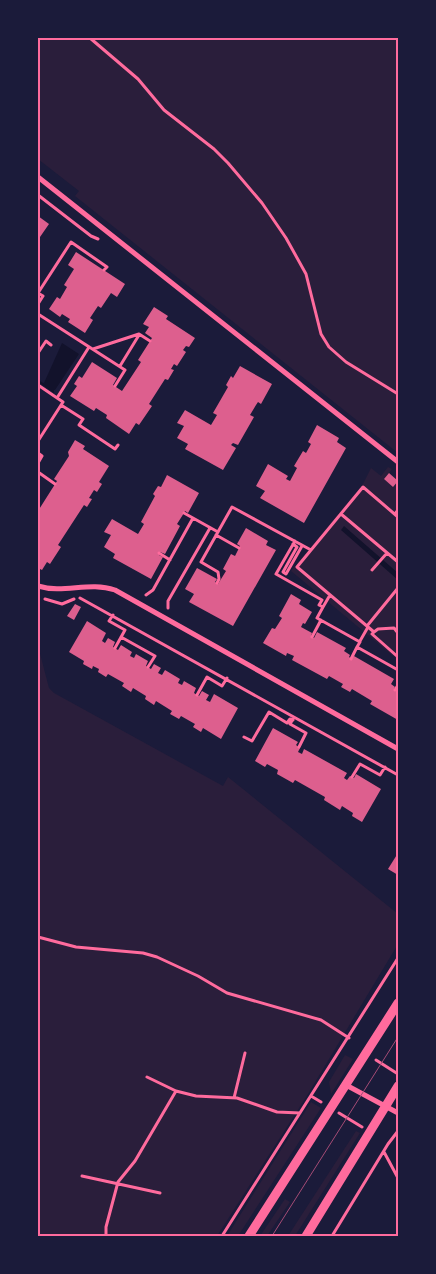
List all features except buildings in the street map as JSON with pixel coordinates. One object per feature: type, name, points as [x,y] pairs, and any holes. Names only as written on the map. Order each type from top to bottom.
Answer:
[{"type":"street","points":[[38,177],[398,462]]},
{"type":"street","points":[[38,586],[54,590],[92,587],[107,587],[115,590],[398,749]]},
{"type":"street","points":[[249,1236],[398,1003]]},
{"type":"street","points":[[346,1085],[398,1113]]},
{"type":"street","points":[[306,1236],[398,1086]]},
{"type":"path","points":[[90,38],[138,79],[164,110],[228,163],[262,203],[286,238],[306,274],[321,334],[329,346],[346,362],[398,394]]},
{"type":"path","points":[[38,304],[42,296],[38,293],[71,242],[107,267],[104,270]]},
{"type":"path","points":[[38,314],[125,370],[115,386]]},
{"type":"path","points":[[120,366],[139,334]]},
{"type":"path","points":[[56,398],[91,348],[139,334],[150,341]]},
{"type":"path","points":[[38,353],[46,341],[51,345]]},
{"type":"path","points":[[38,385],[63,402],[38,442]]},
{"type":"path","points":[[61,405],[83,419],[79,425],[115,449],[118,444]]},
{"type":"path","points":[[38,453],[42,456],[38,463]]},
{"type":"path","points":[[38,472],[56,484]]},
{"type":"path","points":[[397,516],[363,488],[297,567],[368,626],[374,632],[372,634],[398,656]]},
{"type":"path","points":[[217,583],[219,578],[218,572],[201,562],[232,507],[294,543],[311,550]]},
{"type":"path","points":[[397,516],[398,510]]},
{"type":"path","points":[[184,513],[239,548]]},
{"type":"path","points":[[341,514],[398,562]]},
{"type":"path","points":[[144,595],[151,592],[194,518]]},
{"type":"path","points":[[169,609],[168,601],[210,528]]},
{"type":"path","points":[[294,543],[297,547],[282,572],[286,574],[302,546]]},
{"type":"path","points":[[294,543],[276,574],[322,600],[319,605],[323,608]]},
{"type":"path","points":[[159,553],[170,560]]},
{"type":"path","points":[[372,570],[387,553]]},
{"type":"path","points":[[351,658],[368,626],[398,588]]},
{"type":"path","points":[[330,595],[317,618],[360,642]]},
{"type":"path","points":[[38,596],[62,604],[78,598],[85,599],[227,678],[294,718],[398,774]]},
{"type":"path","points":[[113,615],[109,621],[125,630],[115,648]]},
{"type":"path","points":[[312,637],[322,620]]},
{"type":"path","points":[[374,632],[378,629],[394,628],[398,633]]},
{"type":"path","points":[[122,637],[155,656],[148,667]]},
{"type":"path","points":[[357,647],[398,670]]},
{"type":"path","points":[[196,694],[207,677],[222,686],[227,678]]},
{"type":"path","points":[[395,690],[398,685]]},
{"type":"path","points":[[244,737],[252,741],[269,712],[287,722],[294,718]]},
{"type":"path","points":[[294,718],[290,724],[306,733],[299,746]]},
{"type":"path","points":[[352,777],[360,764],[380,775],[385,767]]},
{"type":"path","points":[[38,938],[76,947],[143,953],[157,957],[198,976],[227,993],[321,1020],[349,1038]]},
{"type":"path","points":[[222,1236],[398,958]]},
{"type":"path","points":[[234,1098],[245,1054]]},
{"type":"path","points":[[396,1072],[398,1068]]},
{"type":"path","points":[[147,1077],[176,1091],[196,1096],[234,1098],[277,1112],[300,1113]]},
{"type":"path","points":[[106,1236],[106,1227],[118,1182],[135,1161],[176,1091]]},
{"type":"path","points":[[311,1096],[388,1144]]},
{"type":"path","points":[[332,1236],[388,1144],[398,1131]]},
{"type":"path","points":[[384,1152],[398,1178]]},
{"type":"path","points":[[82,1176],[118,1182],[160,1193]]},
{"type":"shaded area","points":[[38,38],[398,38],[398,453],[75,196],[79,191],[38,159]]},
{"type":"shaded area","points":[[62,343],[79,354],[54,390],[54,393],[38,382],[38,380],[47,385],[44,383]]},
{"type":"shaded area","points":[[388,467],[392,469],[384,479],[393,487],[398,479],[396,488],[398,490],[398,660],[291,571],[363,484],[371,468],[381,476]]},
{"type":"shaded area","points":[[344,526],[398,573],[398,580],[341,530]]},
{"type":"shaded area","points":[[38,646],[49,688],[54,693],[223,786],[228,777],[398,914],[398,944],[308,1094],[217,1236],[38,1236]]},
{"type":"shaded area","points":[[345,1055],[353,1059],[331,1094],[329,1082]]},
{"type":"shaded area","points":[[311,1102],[321,1108],[238,1236],[227,1236]]},
{"type":"shaded area","points":[[356,1131],[360,1133],[295,1236],[288,1236]]},
{"type":"shaded area","points":[[285,1199],[290,1202],[267,1236],[260,1236]]},
{"type":"tram line","points":[[272,1236],[398,1037]]}]
